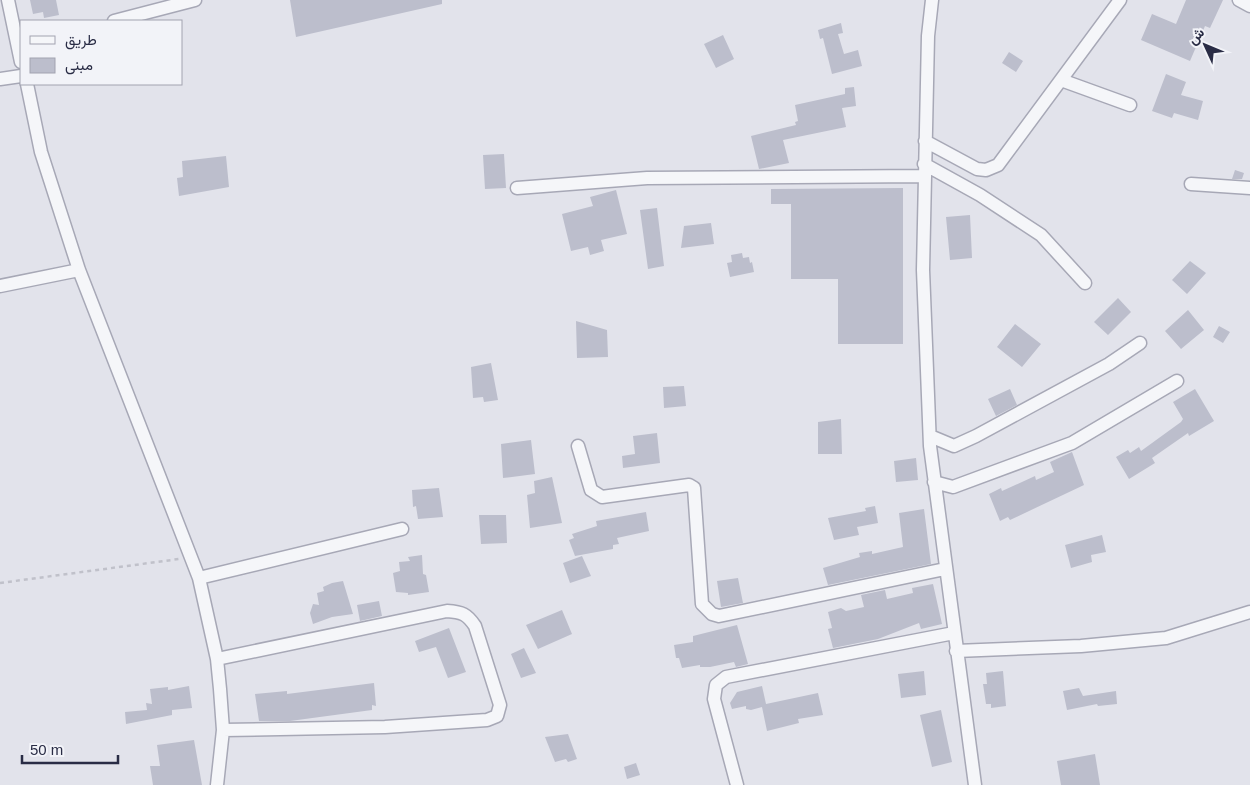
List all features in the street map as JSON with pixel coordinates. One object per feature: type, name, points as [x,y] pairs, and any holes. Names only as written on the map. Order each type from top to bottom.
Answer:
[{"type":"street","points":[[8,0],[19,47]]},
{"type":"street","points":[[118,20],[195,0]]},
{"type":"street","points":[[932,0],[928,36],[924,141],[923,270],[930,436],[945,569],[975,785]]},
{"type":"street","points":[[924,141],[977,169],[986,170],[998,165],[1120,0]]},
{"type":"street","points":[[1239,0],[1250,6]]},
{"type":"street","points":[[0,79],[20,76]]},
{"type":"street","points":[[1061,80],[1130,105]]},
{"type":"street","points":[[27,85],[41,152],[79,270],[199,578],[217,659],[223,730],[217,785]]},
{"type":"street","points":[[517,188],[647,178],[924,170],[980,195],[1041,235],[1085,283]]},
{"type":"street","points":[[1191,184],[1250,188]]},
{"type":"street","points":[[0,286],[79,270]]},
{"type":"street","points":[[930,436],[954,446],[1109,364],[1140,342]]},
{"type":"street","points":[[934,482],[953,487],[1072,444],[1177,381]]},
{"type":"street","points":[[578,446],[590,490],[602,497],[689,485],[694,488],[702,604],[712,614],[719,616],[945,569]]},
{"type":"street","points":[[199,578],[402,529]]},
{"type":"street","points":[[217,659],[447,611],[460,612],[468,615],[475,626],[500,705],[497,716],[488,720],[384,727],[223,730]]},
{"type":"street","points":[[956,651],[1081,646],[1166,638],[1250,612]]},
{"type":"street","points":[[736,785],[714,699],[716,685],[726,677],[954,633]]},
{"type":"path","points":[[0,583],[192,558]]},
{"type":"building","points":[[30,0],[56,0],[59,15],[44,18],[43,12],[33,14]]},
{"type":"building","points":[[290,0],[442,0],[442,4],[296,37]]},
{"type":"building","points":[[1186,0],[1223,0],[1210,28],[1205,26],[1190,61],[1141,40],[1152,14],[1176,24]]},
{"type":"building","points":[[841,23],[843,33],[838,34],[844,54],[858,50],[862,66],[832,74],[823,38],[820,39],[818,30]]},
{"type":"building","points":[[723,35],[734,59],[716,68],[704,44]]},
{"type":"building","points":[[1009,52],[1023,61],[1016,72],[1002,63]]},
{"type":"building","points":[[1166,74],[1186,82],[1181,95],[1203,101],[1198,120],[1174,113],[1172,118],[1152,111]]},
{"type":"building","points":[[854,87],[856,106],[842,108],[846,127],[783,140],[789,163],[759,169],[751,136],[796,125],[795,122],[798,121],[795,105],[845,94],[845,88]]},
{"type":"building","points":[[504,154],[506,188],[485,189],[483,155]]},
{"type":"building","points":[[226,156],[229,187],[179,196],[177,178],[183,177],[182,161]]},
{"type":"building","points":[[1235,170],[1244,173],[1242,179],[1232,179]]},
{"type":"building","points":[[903,188],[903,344],[838,344],[838,279],[791,279],[791,204],[771,204],[771,189]]},
{"type":"building","points":[[616,190],[627,234],[601,240],[604,251],[590,255],[588,247],[571,251],[562,214],[593,206],[590,197]]},
{"type":"building","points":[[657,208],[664,266],[648,269],[640,210]]},
{"type":"building","points":[[970,215],[972,258],[950,260],[946,217]]},
{"type":"building","points":[[711,223],[714,244],[681,248],[684,226]]},
{"type":"building","points":[[742,253],[743,258],[749,257],[754,272],[730,277],[727,263],[732,262],[731,255]]},
{"type":"building","points":[[1190,261],[1206,273],[1187,294],[1172,280]]},
{"type":"building","points":[[1118,298],[1131,312],[1108,335],[1094,322]]},
{"type":"building","points":[[1188,310],[1204,330],[1181,349],[1165,331]]},
{"type":"building","points":[[576,321],[607,330],[608,357],[577,358]]},
{"type":"building","points":[[1015,324],[1041,344],[1022,367],[997,347]]},
{"type":"building","points":[[1219,326],[1230,332],[1223,343],[1213,337]]},
{"type":"building","points":[[491,363],[498,400],[484,402],[483,397],[473,398],[471,367]]},
{"type":"building","points":[[684,386],[686,406],[664,408],[663,387]]},
{"type":"building","points":[[1010,389],[1017,405],[996,416],[988,399]]},
{"type":"building","points":[[1195,389],[1214,421],[1189,436],[1188,433],[1152,458],[1155,463],[1129,479],[1116,457],[1128,450],[1130,453],[1139,447],[1141,451],[1181,422],[1183,419],[1173,402]]},
{"type":"building","points":[[841,419],[842,454],[818,454],[818,422]]},
{"type":"building","points":[[657,433],[660,463],[623,468],[622,456],[635,454],[633,436]]},
{"type":"building","points":[[531,440],[535,474],[503,478],[501,444]]},
{"type":"building","points":[[1072,452],[1084,485],[1010,520],[1008,517],[1000,521],[989,494],[1001,488],[1002,491],[1035,476],[1036,480],[1054,472],[1050,462]]},
{"type":"building","points":[[916,458],[918,480],[896,482],[894,461]]},
{"type":"building","points":[[552,477],[562,523],[530,528],[527,495],[535,493],[534,481]]},
{"type":"building","points":[[439,488],[443,517],[418,519],[416,506],[413,507],[412,490]]},
{"type":"building","points":[[875,506],[878,523],[857,527],[859,535],[834,540],[828,518],[866,511],[865,508]]},
{"type":"building","points":[[924,509],[931,564],[828,585],[823,568],[860,557],[859,553],[872,551],[872,554],[903,547],[899,513]]},
{"type":"building","points":[[646,512],[649,531],[617,538],[619,544],[613,545],[613,549],[575,556],[569,540],[574,538],[572,534],[597,526],[596,521]]},
{"type":"building","points":[[479,515],[506,515],[507,543],[481,544]]},
{"type":"building","points":[[1102,535],[1106,552],[1091,555],[1092,562],[1071,568],[1065,545]]},
{"type":"building","points":[[422,555],[423,574],[426,575],[429,592],[408,595],[408,593],[396,592],[393,573],[400,571],[399,562],[410,561],[408,557]]},
{"type":"building","points":[[582,556],[591,576],[570,583],[563,563]]},
{"type":"building","points":[[738,578],[743,603],[721,607],[717,581]]},
{"type":"building","points":[[343,581],[353,614],[332,617],[313,624],[310,613],[313,604],[319,605],[317,593],[324,591],[323,587]]},
{"type":"building","points":[[933,584],[942,624],[921,629],[919,623],[878,639],[833,648],[828,629],[832,628],[828,612],[841,608],[846,611],[864,607],[861,595],[885,590],[887,599],[913,593],[912,588]]},
{"type":"building","points":[[379,601],[382,616],[360,621],[357,605]]},
{"type":"building","points":[[562,610],[572,634],[538,649],[526,625]]},
{"type":"building","points":[[737,625],[748,664],[736,667],[734,662],[710,667],[700,667],[700,665],[682,668],[679,658],[676,658],[674,645],[693,642],[693,636]]},
{"type":"building","points":[[449,628],[466,672],[448,678],[436,647],[419,652],[415,641]]},
{"type":"building","points":[[524,648],[536,673],[521,678],[511,654]]},
{"type":"building","points":[[924,671],[926,695],[901,698],[898,674]]},
{"type":"building","points":[[1003,671],[1006,706],[991,708],[991,704],[986,704],[983,684],[987,684],[986,673]]},
{"type":"building","points":[[374,683],[376,706],[372,705],[372,710],[290,721],[259,721],[255,694],[287,691],[287,694]]},
{"type":"building","points":[[189,686],[192,708],[172,710],[172,715],[126,724],[125,712],[147,710],[146,703],[152,704],[150,689],[168,687],[168,690]]},
{"type":"building","points":[[762,686],[766,704],[818,693],[823,715],[798,719],[799,723],[767,731],[762,707],[751,710],[746,709],[746,706],[732,709],[730,703],[737,692]]},
{"type":"building","points":[[1079,688],[1083,696],[1116,691],[1117,704],[1098,706],[1097,704],[1067,710],[1063,691]]},
{"type":"building","points":[[941,710],[952,762],[932,767],[920,715]]},
{"type":"building","points":[[568,734],[577,759],[568,762],[566,759],[555,762],[545,737]]},
{"type":"building","points":[[194,740],[202,785],[153,785],[150,766],[160,766],[157,745]]},
{"type":"building","points":[[1095,754],[1100,785],[1061,785],[1057,761]]},
{"type":"building","points":[[636,763],[640,775],[627,779],[624,767]]}]
